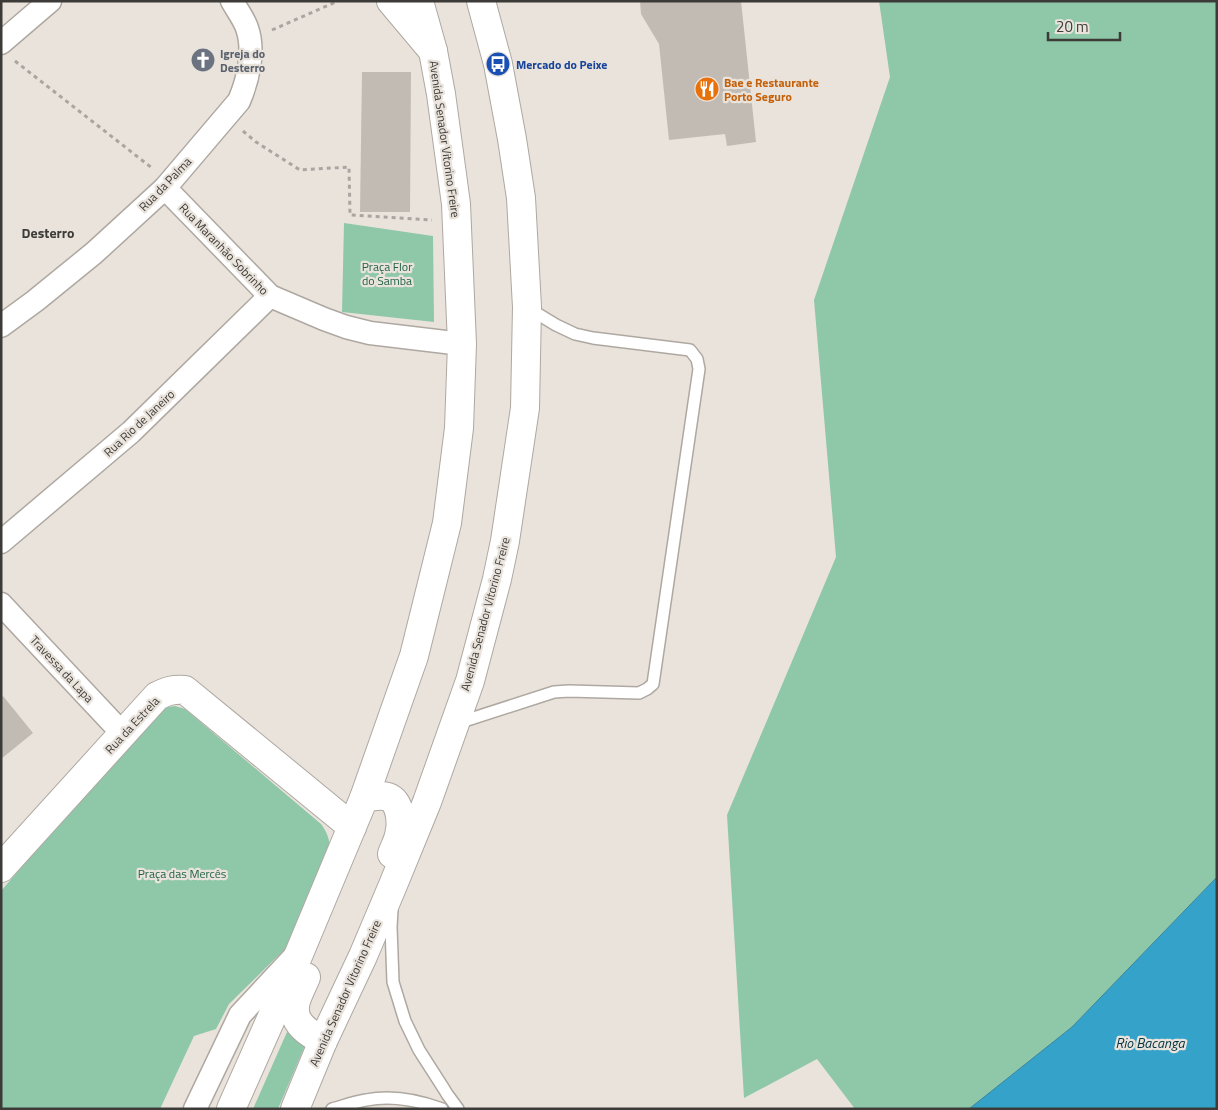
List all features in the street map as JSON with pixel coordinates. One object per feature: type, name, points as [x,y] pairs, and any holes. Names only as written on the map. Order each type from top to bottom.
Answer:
[{"type":"main road","points":[[390,1],[433,51]]},
{"type":"main road","name":"Avenida Senador Vitorino Freire","points":[[231,1109],[283,992],[364,798],[414,656],[447,524],[459,428],[462,344],[456,204],[441,94],[433,51],[419,1]]},
{"type":"main road","name":"Avenida Senador Vitorino Freire","points":[[295,1109],[323,1042],[363,956],[427,802],[470,680],[497,579],[516,477],[524,408],[527,307],[521,198],[498,64],[481,1]]},
{"type":"main road","name":"Rua da Estrela","points":[[1,868],[158,696],[173,689],[184,690],[352,827]]},
{"type":"main road","points":[[363,956],[375,896],[400,835],[401,824],[398,807],[394,800],[386,796],[377,795],[364,798]]},
{"type":"main road","points":[[323,1042],[302,1027],[296,1018],[295,1006],[325,928],[326,889]]},
{"type":"street","points":[[5,50],[50,1]]},
{"type":"street","name":"Rua da Palma","points":[[1,326],[94,253],[167,185],[239,101],[249,68],[250,39],[241,15],[232,1]]},
{"type":"street","name":"Rua Maranhão Sobrinho","points":[[167,185],[270,296],[324,320],[346,327],[370,333],[462,344]]},
{"type":"street","name":"Rua Rio de Janeiro","points":[[1,542],[131,432],[270,296]]},
{"type":"street","name":"Travessa da Lapa","points":[[1,604],[123,734]]},
{"type":"street","points":[[195,1109],[240,1015],[300,951]]},
{"type":"lane","points":[[454,724],[554,692],[639,693],[648,689],[653,684],[699,369],[697,359],[690,350],[575,334],[527,307]]},
{"type":"lane","points":[[393,885],[391,927],[393,982],[406,1022],[419,1050],[446,1094],[458,1109]]},
{"type":"lane","points":[[332,1109],[366,1100],[387,1097],[409,1100],[442,1109]]},
{"type":"path","points":[[250,39],[338,1]]},
{"type":"path","points":[[5,50],[167,185]]},
{"type":"path","points":[[225,117],[256,142],[300,170],[349,167],[350,215],[438,220],[456,204]]},
{"type":"green space","points":[[879,1],[1217,1],[1217,877],[1072,1027],[969,1109],[855,1109],[817,1059],[744,1098],[727,815],[836,557],[814,300],[890,77]]},
{"type":"green space","name":"Praça Flor do Samba","points":[[344,223],[433,236],[434,322],[342,312]]},
{"type":"green space","name":"Praça das Mercês","points":[[175,706],[185,709],[321,824],[326,832],[330,847],[294,940],[229,1004],[216,1029],[194,1036],[160,1109],[1,1109],[1,891],[151,716],[161,708]]},
{"type":"green space","points":[[287,1032],[306,1043],[278,1109],[253,1109]]},
{"type":"water","name":"Rio Bacanga","points":[[1217,877],[1217,1109],[969,1109],[1072,1027]]},
{"type":"building","name":"Bae e Restaurante Porto Seguro","points":[[640,1],[741,1],[756,142],[727,146],[725,134],[669,140],[659,44],[641,14]]},
{"type":"building","points":[[362,72],[411,72],[410,212],[360,212]]},
{"type":"building","points":[[3,696],[33,733],[1,759],[1,698]]},
{"type":"place","name":"Igreja do Desterro","points":[[203,60]]},
{"type":"place","name":"Mercado do Peixe","points":[[498,64]]},
{"type":"place","name":"Bae e Restaurante Porto Seguro","points":[[707,89]]},
{"type":"district","name":"Desterro","points":[[48,232]]}]
